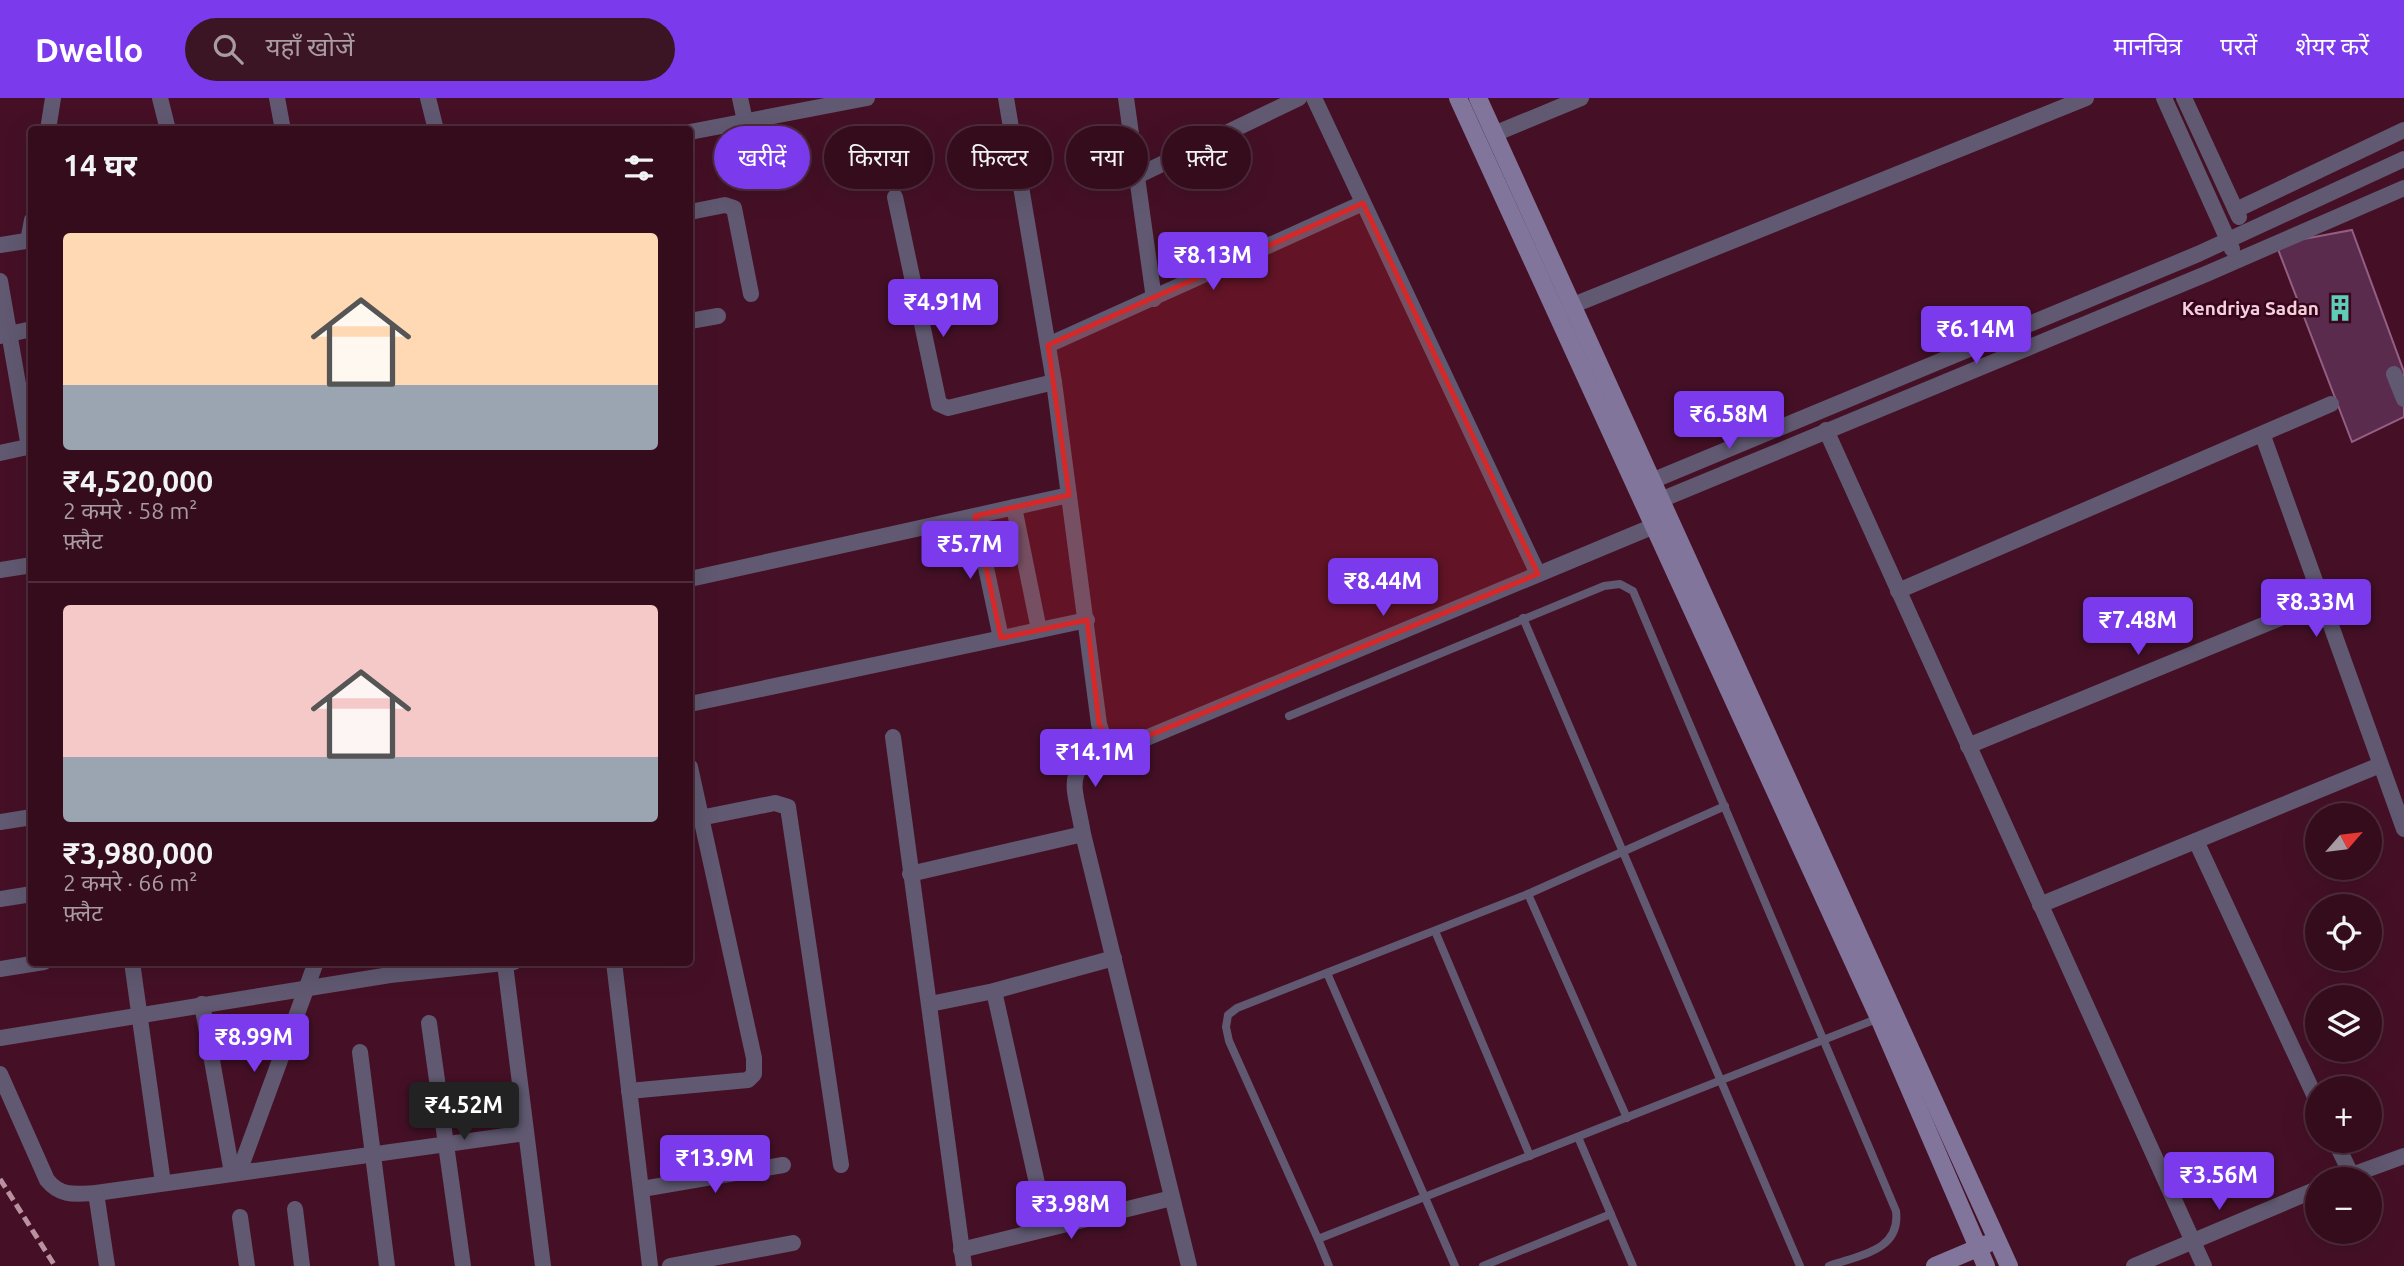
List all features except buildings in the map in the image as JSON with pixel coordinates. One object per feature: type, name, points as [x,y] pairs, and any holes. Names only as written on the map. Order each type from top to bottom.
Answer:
[{"type":"street","points":[[49,126],[53,98]]},
{"type":"street","points":[[159,98],[167,126]]},
{"type":"street","points":[[277,98],[282,126]]},
{"type":"street","points":[[428,98],[435,126]]},
{"type":"street","points":[[740,98],[745,121]]},
{"type":"street","points":[[693,131],[867,98]]},
{"type":"street","points":[[1006,98],[1054,382],[1099,724],[1103,736],[1111,746]]},
{"type":"street","points":[[1126,98],[1130,126]]},
{"type":"street","points":[[1148,171],[1298,98]]},
{"type":"street","points":[[1314,98],[1538,574]]},
{"type":"street","points":[[1458,98],[1653,503],[1997,1240],[2005,1265]]},
{"type":"street","points":[[1478,98],[1571,306],[1644,485]]},
{"type":"street","points":[[1494,134],[1581,98]]},
{"type":"street","points":[[1571,306],[2086,98]]},
{"type":"street","points":[[2164,98],[2238,260]]},
{"type":"street","points":[[2184,98],[2257,252]]},
{"type":"street","points":[[2236,210],[2404,130]]},
{"type":"street","points":[[1644,485],[2228,240],[2404,159]]},
{"type":"street","points":[[1653,503],[2238,260],[2404,188]]},
{"type":"street","points":[[1140,189],[1154,299]]},
{"type":"street","points":[[895,197],[939,404],[948,408],[1054,382]]},
{"type":"street","points":[[1048,345],[1363,203]]},
{"type":"street","points":[[693,211],[725,205],[734,208],[751,294]]},
{"type":"street","points":[[0,245],[28,240]]},
{"type":"street","points":[[0,281],[5,335],[28,437]]},
{"type":"street","points":[[693,320],[718,316]]},
{"type":"street","points":[[5,335],[28,330]]},
{"type":"street","points":[[2394,374],[2404,399]]},
{"type":"street","points":[[1898,591],[2263,436],[2331,404]]},
{"type":"street","points":[[1826,430],[2204,1266]]},
{"type":"street","points":[[2263,436],[2404,829]]},
{"type":"street","points":[[0,453],[28,446]]},
{"type":"street","points":[[693,578],[1069,495]]},
{"type":"street","points":[[1653,503],[1654,526],[1879,1018],[1986,1266]]},
{"type":"street","points":[[1014,507],[1039,630]]},
{"type":"street","points":[[975,516],[1001,638]]},
{"type":"street","points":[[1189,1266],[1083,834],[1076,787],[1078,767],[1084,760],[1111,746],[1139,741],[1654,526]]},
{"type":"street","points":[[0,570],[28,566]]},
{"type":"street","points":[[1968,746],[2322,601]]},
{"type":"street","points":[[693,704],[1087,620]]},
{"type":"street","points":[[892,737],[930,1004],[962,1258],[1047,1228],[1172,1198]]},
{"type":"street","points":[[2040,905],[2380,765]]},
{"type":"street","points":[[629,1091],[748,1080],[754,1074],[754,1058],[693,782]]},
{"type":"street","points":[[700,818],[775,803],[788,807],[841,1165]]},
{"type":"street","points":[[0,822],[28,818]]},
{"type":"street","points":[[910,874],[1083,834]]},
{"type":"street","points":[[2196,841],[2305,1076]]},
{"type":"street","points":[[0,899],[28,895]]},
{"type":"street","points":[[930,1004],[994,991],[1114,958]]},
{"type":"street","points":[[0,970],[28,965]]},
{"type":"street","points":[[132,966],[163,1183]]},
{"type":"street","points":[[235,1173],[314,966]]},
{"type":"street","points":[[0,1038],[305,987],[392,969],[450,966]]},
{"type":"street","points":[[509,966],[542,1266]]},
{"type":"street","points":[[614,966],[650,1266]]},
{"type":"street","points":[[994,991],[1047,1228]]},
{"type":"street","points":[[202,1004],[235,1173]]},
{"type":"street","points":[[429,1023],[463,1266]]},
{"type":"street","points":[[360,1052],[387,1266]]},
{"type":"street","points":[[0,1073],[47,1180],[55,1190],[64,1194],[96,1192],[526,1133]]},
{"type":"street","points":[[2373,1167],[2404,1156]]},
{"type":"street","points":[[642,1189],[783,1165]]},
{"type":"street","points":[[96,1192],[107,1266]]},
{"type":"street","points":[[2134,1266],[2305,1194]]},
{"type":"street","points":[[295,1209],[302,1266]]},
{"type":"street","points":[[240,1217],[247,1266]]},
{"type":"street","points":[[1936,1266],[1997,1240]]},
{"type":"street","points":[[670,1266],[793,1243]]},
{"type":"lane","points":[[1289,716],[1604,586],[1620,584],[1633,591],[1896,1212],[1898,1227],[1891,1241],[1829,1266]]},
{"type":"lane","points":[[1523,618],[1621,853],[1800,1266]]},
{"type":"lane","points":[[1329,1266],[1229,1041],[1226,1027],[1228,1015],[1237,1008],[1528,894],[1725,806]]},
{"type":"lane","points":[[1528,894],[1627,1118]]},
{"type":"lane","points":[[1435,932],[1530,1156]]},
{"type":"lane","points":[[1327,973],[1455,1266]]},
{"type":"lane","points":[[1318,1240],[1879,1018]]},
{"type":"lane","points":[[1578,1137],[1633,1266]]},
{"type":"lane","points":[[1483,1266],[1611,1214]]},
{"type":"highlighted area","points":[[1363,203],[1538,574],[1124,746],[1111,745],[1099,724],[1087,620],[1001,638],[975,516],[1069,495],[1048,345]]},
{"type":"railway","points":[[0,1179],[55,1266]]},
{"type":"place","name":"Kendriya Sadan","points":[[2340,308]]}]
